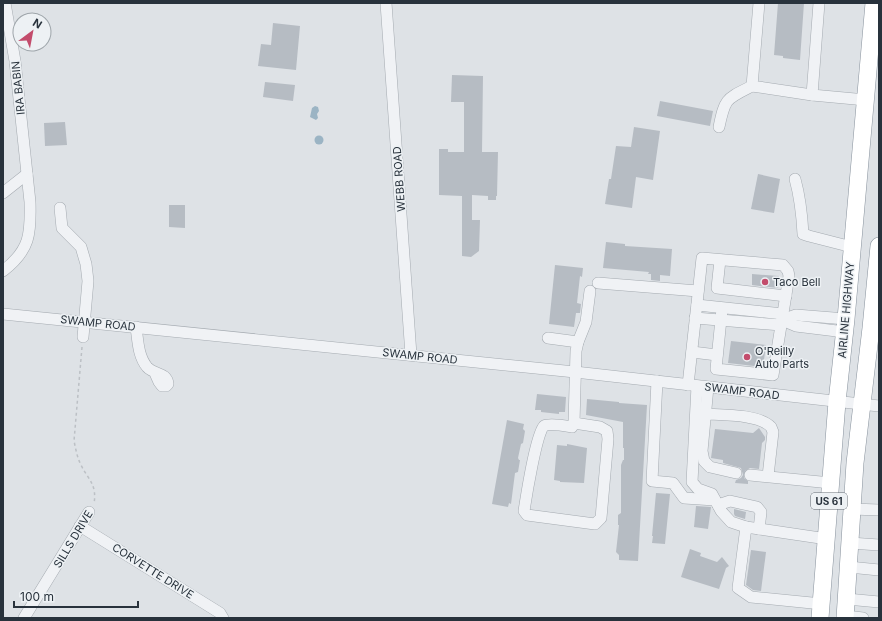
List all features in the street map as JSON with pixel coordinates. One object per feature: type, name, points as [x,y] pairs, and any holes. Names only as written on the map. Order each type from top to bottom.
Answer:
[{"type":"highway","name":"AIRLINE HIGHWAY","points":[[821,611],[835,422],[839,402],[874,3]]},
{"type":"highway","name":"US 61","points":[[846,611],[852,509],[852,459],[875,328],[879,250]]},
{"type":"highway","points":[[839,402],[850,407],[853,414],[852,459]]},
{"type":"highway","points":[[835,422],[842,422],[849,429],[852,459]]},
{"type":"street","name":"IRA BABIN","points":[[3,271],[12,264],[26,246],[31,225],[30,202],[15,61],[5,3]]},
{"type":"street","name":"WEBB ROAD","points":[[386,3],[411,355]]},
{"type":"street","points":[[752,86],[759,3]]},
{"type":"street","points":[[812,95],[819,3]]},
{"type":"street","points":[[719,127],[723,108],[730,97],[752,86],[812,95],[866,100]]},
{"type":"street","points":[[3,193],[27,174]]},
{"type":"street","points":[[795,179],[802,214],[803,234],[852,246]]},
{"type":"street","points":[[60,208],[62,228],[81,247],[86,264],[88,280],[83,337]]},
{"type":"street","points":[[721,314],[716,369],[773,375],[789,276],[788,271],[783,265],[702,258],[692,352],[698,386],[706,414],[702,451],[704,461],[710,467],[736,473]]},
{"type":"street","points":[[720,260],[717,288],[786,296]]},
{"type":"street","points":[[598,283],[698,291]]},
{"type":"street","points":[[574,423],[600,427],[607,431],[608,439],[601,518],[595,524],[527,515],[524,511],[538,439],[542,427],[546,425],[572,427],[574,423],[575,391],[580,373],[578,342],[586,322],[590,291]]},
{"type":"street","points":[[697,305],[721,314]]},
{"type":"street","name":"SWAMP ROAD","points":[[3,314],[411,355],[879,406]]},
{"type":"street","points":[[695,318],[721,314],[782,320],[796,315],[845,325]]},
{"type":"street","points":[[136,327],[141,356],[148,368],[155,373]]},
{"type":"street","points":[[548,338],[578,342]]},
{"type":"street","points":[[692,352],[717,355]]},
{"type":"street","points":[[657,381],[652,481],[673,483],[684,498],[717,503],[730,501],[757,507],[761,512],[759,529]]},
{"type":"street","points":[[698,386],[692,482],[698,488],[712,494],[731,522],[746,527],[827,539]]},
{"type":"street","points":[[706,414],[750,418],[762,421],[771,427],[773,432],[768,476]]},
{"type":"street","points":[[750,475],[830,482]]},
{"type":"street","points":[[852,509],[879,510]]},
{"type":"street","name":"SILLS DRIVE","points":[[24,618],[89,512]]},
{"type":"street","name":"CORVETTE DRIVE","points":[[80,526],[220,613],[223,618]]},
{"type":"street","points":[[746,527],[738,588],[751,597],[821,611]]},
{"type":"street","points":[[850,543],[879,545]]},
{"type":"street","points":[[849,567],[879,570]]},
{"type":"street","points":[[846,611],[879,602]]},
{"type":"street","points":[[846,611],[863,618]]},
{"type":"path","name":"SILLS DRIVE","points":[[83,337],[74,441],[79,460],[93,485],[95,495],[89,512]]},
{"type":"water","points":[[315,106],[318,107],[319,111],[317,114],[318,118],[316,120],[310,117],[312,108]]},
{"type":"water","points":[[319,135],[324,140],[319,145],[314,140]]},
{"type":"building","points":[[778,3],[804,3],[800,60],[783,58],[783,56],[774,55]]},
{"type":"building","points":[[273,23],[300,26],[296,70],[258,66],[261,44],[271,45]]},
{"type":"building","points":[[452,75],[483,76],[482,152],[498,152],[496,200],[488,200],[488,196],[472,195],[472,220],[480,220],[479,251],[471,257],[462,256],[462,196],[439,195],[439,149],[448,149],[448,152],[464,152],[464,102],[451,102]]},
{"type":"building","points":[[265,82],[295,85],[293,101],[263,97]]},
{"type":"building","points":[[660,101],[713,111],[710,126],[657,116]]},
{"type":"building","points":[[65,122],[67,145],[45,146],[44,123]]},
{"type":"building","points":[[634,127],[660,131],[653,180],[636,177],[632,208],[605,204],[609,179],[611,179],[616,146],[631,147]]},
{"type":"building","points":[[758,174],[780,179],[774,213],[751,209]]},
{"type":"building","points":[[169,205],[185,205],[185,228],[169,227]]},
{"type":"building","points":[[606,242],[625,244],[625,246],[672,249],[670,276],[660,275],[660,281],[651,280],[651,274],[648,274],[649,272],[603,268]]},
{"type":"building","points":[[555,265],[583,268],[582,277],[580,276],[577,303],[581,304],[580,313],[576,313],[574,327],[549,324]]},
{"type":"building","name":"Taco Bell","points":[[752,274],[779,276],[778,288],[752,285]]},
{"type":"building","name":"O'Reilly Auto Parts","points":[[731,341],[766,345],[763,367],[728,363]]},
{"type":"building","points":[[537,394],[566,397],[565,412],[559,412],[559,414],[535,410]]},
{"type":"building","points":[[587,399],[647,405],[638,561],[619,560],[619,555],[616,552],[619,525],[618,515],[621,513],[621,465],[624,460],[623,422],[586,415]]},
{"type":"building","points":[[507,420],[524,424],[523,429],[525,431],[518,458],[520,460],[518,472],[515,473],[511,504],[509,503],[508,507],[492,504]]},
{"type":"building","points":[[759,428],[765,437],[765,440],[762,443],[759,469],[750,468],[745,471],[744,478],[748,481],[748,484],[735,483],[736,480],[741,478],[743,475],[741,468],[723,463],[723,460],[711,458],[715,429],[753,433]]},
{"type":"building","points":[[567,444],[587,448],[584,483],[560,482],[554,480],[557,445],[567,446]]},
{"type":"building","points":[[656,493],[670,494],[665,544],[652,543]]},
{"type":"building","points":[[696,506],[711,507],[708,529],[694,527]]},
{"type":"building","points":[[734,509],[746,512],[745,519],[735,516]]},
{"type":"building","points":[[690,549],[701,553],[700,556],[717,562],[722,557],[729,566],[726,568],[719,589],[681,577]]},
{"type":"building","points":[[751,550],[766,552],[761,591],[753,590],[746,585]]},
{"type":"place","name":"Taco Bell","points":[[765,282]]},
{"type":"place","name":"O'Reilly Auto Parts","points":[[747,357]]}]
